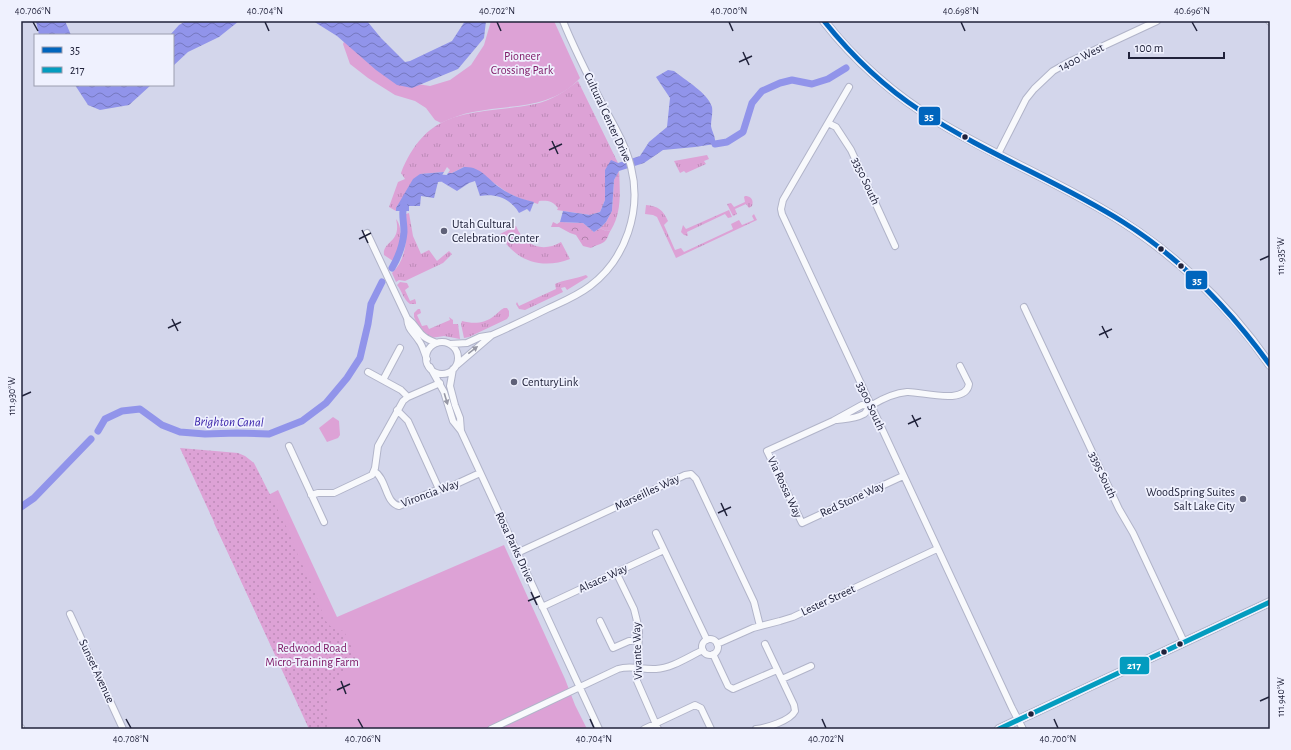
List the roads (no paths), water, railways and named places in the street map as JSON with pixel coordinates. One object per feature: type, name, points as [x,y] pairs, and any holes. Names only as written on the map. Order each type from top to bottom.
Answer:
[{"type":"main road","points":[[824,21],[845,46],[868,69],[932,118],[1099,207],[1155,244],[1216,299],[1238,323],[1270,365]]},
{"type":"main road","points":[[999,729],[1270,602]]},
{"type":"street","name":"Cultural Center Drive","points":[[454,368],[492,335],[578,294],[591,286],[608,269],[616,258],[624,243],[631,224],[635,196],[629,159],[575,50],[563,21]]},
{"type":"street","name":"1400 West","points":[[998,154],[1026,99],[1053,71],[1157,21]]},
{"type":"street","name":"3300 South","points":[[849,87],[783,200],[781,209],[783,219],[1023,729]]},
{"type":"street","name":"3350 South","points":[[828,123],[836,128],[851,150],[895,246]]},
{"type":"street","points":[[367,233],[406,318],[408,326],[411,332],[419,340],[426,359],[430,367],[433,370],[445,373],[454,368],[457,362],[457,354],[453,346],[450,344],[446,342],[437,343],[430,347],[426,359]]},
{"type":"street","name":"3395 South","points":[[1024,307],[1119,509],[1133,533],[1184,642]]},
{"type":"street","points":[[406,318],[413,323],[422,336],[437,343]]},
{"type":"street","name":"Cultural Center Drive","points":[[450,344],[468,343],[480,337],[492,335]]},
{"type":"street","points":[[383,380],[400,348]]},
{"type":"street","points":[[870,406],[899,393],[915,392],[938,396],[953,396],[967,389],[969,384],[960,366]]},
{"type":"street","name":"Rosa Parks Drive","points":[[430,367],[440,383],[453,421],[461,431],[599,729]]},
{"type":"street","name":"Rosa Parks Drive","points":[[454,368],[450,386],[460,418],[461,431]]},
{"type":"street","points":[[368,372],[401,390],[408,397]]},
{"type":"street","points":[[311,494],[318,492],[336,493],[370,476],[374,471],[378,446],[402,401],[440,383]]},
{"type":"street","name":"Via Rossa Way","points":[[802,523],[768,451],[833,421],[855,418],[866,413],[870,406]]},
{"type":"street","points":[[397,410],[408,422],[439,489]]},
{"type":"street","points":[[288,446],[324,522]]},
{"type":"street","name":"Vironcia Way","points":[[374,471],[380,477],[392,501],[396,505],[402,506],[439,489],[454,485],[480,473]]},
{"type":"street","name":"Marseilles Way","points":[[517,553],[685,475],[691,474],[696,479],[754,602],[760,626]]},
{"type":"street","name":"Red Stone Way","points":[[802,523],[903,476]]},
{"type":"street","points":[[656,533],[706,640]]},
{"type":"street","name":"Lester Street","points":[[717,644],[746,630],[780,622],[793,617],[937,549]]},
{"type":"street","name":"Alsace Way","points":[[542,607],[664,550]]},
{"type":"street","name":"Vivante Way","points":[[616,572],[636,615],[639,632],[637,679],[657,726]]},
{"type":"street","name":"Sunset Avenue","points":[[70,614],[123,729]]},
{"type":"street","points":[[600,621],[613,648],[629,641],[638,641]]},
{"type":"street","points":[[706,640],[711,640],[717,644],[717,649],[713,654],[708,655],[703,650],[703,643],[706,640]]},
{"type":"street","points":[[756,729],[768,727],[790,717],[794,713],[794,707],[765,644]]},
{"type":"street","points":[[491,729],[618,669],[628,667],[651,669],[662,668],[703,650]]},
{"type":"street","points":[[713,654],[728,686],[733,689],[777,670]]},
{"type":"street","points":[[782,679],[811,666]]},
{"type":"street","points":[[644,729],[657,726],[695,705],[701,708],[711,729]]},
{"type":"water","points":[[36,21],[65,21],[71,34],[39,34]]},
{"type":"water","points":[[186,21],[239,21],[219,37],[188,52],[174,65],[174,34],[171,34],[179,25]]},
{"type":"water","points":[[313,21],[367,21],[381,38],[405,62],[452,41],[465,21],[486,21],[484,38],[458,69],[412,88],[397,85],[376,70],[337,36]]},
{"type":"water","points":[[668,70],[674,71],[690,83],[710,102],[712,107],[711,126],[715,144],[663,150],[644,163],[619,171],[614,180],[612,211],[606,222],[594,232],[583,223],[560,222],[563,211],[590,215],[600,212],[605,200],[605,170],[611,160],[618,163],[640,156],[649,142],[667,127],[670,98],[656,77]]},
{"type":"water","points":[[76,86],[150,86],[129,105],[100,110],[88,105]]},
{"type":"water","points":[[464,167],[475,168],[507,192],[534,202],[530,212],[527,209],[519,213],[512,204],[497,196],[480,196],[475,181],[457,191],[442,182],[448,173],[452,173]]},
{"type":"water","points":[[444,172],[438,182],[434,198],[421,196],[420,206],[409,206],[409,211],[396,211],[396,208],[413,179],[420,174]]},
{"type":"waterway","name":"Brighton Canal","points":[[715,144],[727,142],[743,132],[752,103],[762,91],[780,83],[792,80],[812,84],[828,79],[846,68]]},
{"type":"waterway","name":"Brighton Canal","points":[[431,180],[440,178],[454,179]]},
{"type":"waterway","name":"Brighton Canal","points":[[392,268],[399,255],[403,241],[404,203]]},
{"type":"waterway","name":"Brighton Canal","points":[[98,431],[105,419],[122,411],[140,409],[162,425],[180,432],[205,434],[269,434],[302,421],[326,403],[347,378],[360,358],[371,304],[382,282]]},
{"type":"waterway","name":"Brighton Canal","points":[[21,507],[34,498],[91,439]]},
{"type":"place","name":"Utah Cultural Celebration Center","points":[[444,231]]},
{"type":"place","name":"CenturyLink","points":[[514,382]]},
{"type":"place","name":"WoodSpring Suites Salt Lake City","points":[[1243,499]]},
{"type":"park label","name":"Pioneer Crossing Park","points":[[522,63]]},
{"type":"park label","name":"Redwood Road Micro-Training Farm","points":[[312,655]]}]
